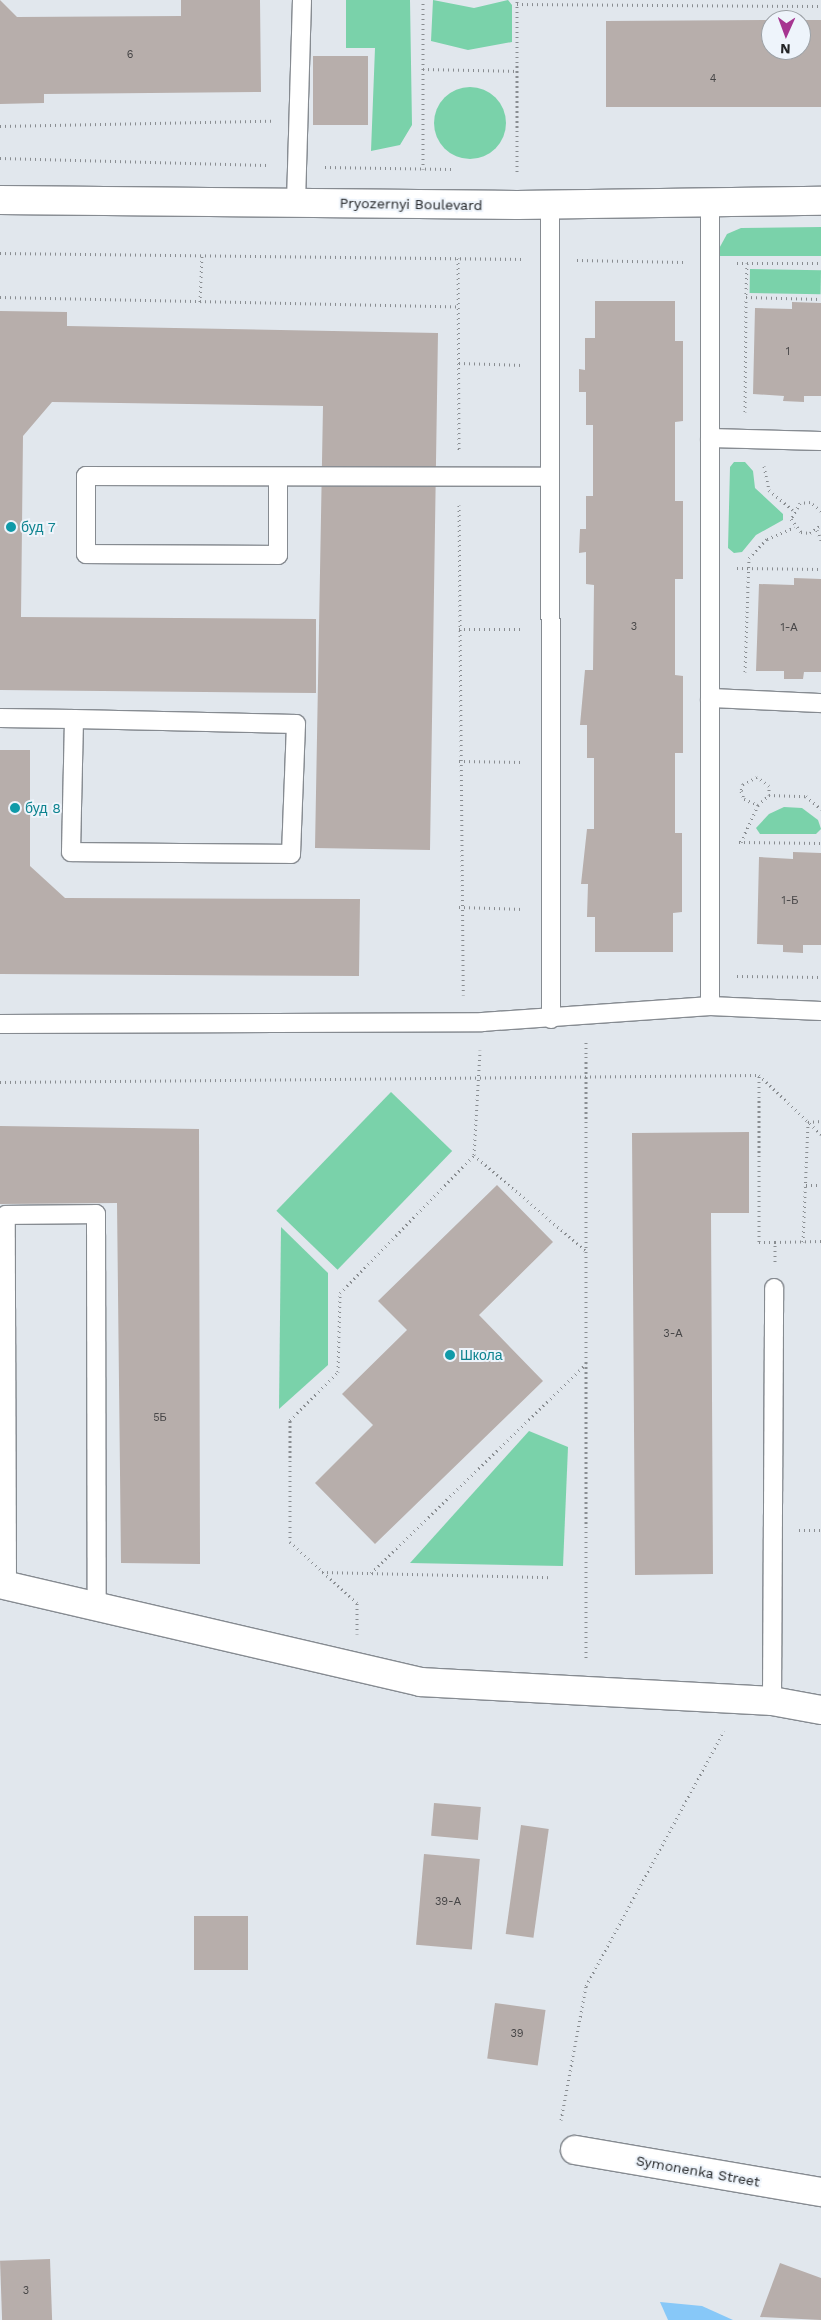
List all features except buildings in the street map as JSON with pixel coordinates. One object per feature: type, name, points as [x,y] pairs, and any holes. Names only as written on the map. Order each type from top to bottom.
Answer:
[{"type":"street","name":"Pryozernyi Boulevard","points":[[0,200],[517,205],[821,201]]},
{"type":"street","points":[[4,1585],[420,1682],[772,1702],[821,1710]]},
{"type":"street","name":"Symonenka Street","points":[[575,2150],[821,2192]]},
{"type":"lane","points":[[296,202],[302,0]]},
{"type":"lane","points":[[710,203],[710,1006]]},
{"type":"lane","points":[[550,205],[551,1019]]},
{"type":"lane","points":[[710,438],[821,441]]},
{"type":"lane","points":[[278,477],[278,555],[86,554],[86,476],[550,477]]},
{"type":"lane","points":[[710,698],[821,703]]},
{"type":"lane","points":[[0,718],[74,719],[296,724],[291,854],[71,852],[74,719]]},
{"type":"lane","points":[[0,1024],[482,1022],[551,1019],[710,1006],[821,1011]]},
{"type":"lane","points":[[4,1585],[6,1215],[96,1214],[97,1606]]},
{"type":"lane","points":[[772,1702],[774,1288]]},
{"type":"path","points":[[422,204],[423,0]]},
{"type":"path","points":[[517,205],[517,2],[821,6]]},
{"type":"path","points":[[423,70],[517,71]]},
{"type":"path","points":[[0,126],[299,120]]},
{"type":"path","points":[[0,158],[460,169]]},
{"type":"path","points":[[508,170],[517,170]]},
{"type":"path","points":[[0,253],[821,263]]},
{"type":"path","points":[[200,302],[202,255]]},
{"type":"path","points":[[357,1667],[358,1602],[290,1542],[290,1420],[338,1372],[340,1292],[474,1155],[482,1022],[459,990],[458,258]]},
{"type":"path","points":[[575,260],[575,270]]},
{"type":"path","points":[[747,263],[746,297],[751,439],[765,454],[769,490],[793,510],[795,527]]},
{"type":"path","points":[[0,297],[459,308]]},
{"type":"path","points":[[746,297],[821,299]]},
{"type":"path","points":[[459,363],[550,365]]},
{"type":"path","points":[[793,510],[810,502],[820,507]]},
{"type":"path","points":[[744,700],[747,568],[756,547],[795,527],[810,533],[817,530],[821,525]]},
{"type":"path","points":[[817,530],[821,540]]},
{"type":"path","points":[[710,567],[821,569]]},
{"type":"path","points":[[459,629],[550,629]]},
{"type":"path","points":[[459,761],[551,763]]},
{"type":"path","points":[[758,805],[744,799],[743,784],[757,777],[769,786],[769,795]]},
{"type":"path","points":[[741,842],[758,805],[769,795],[806,796],[821,810]]},
{"type":"path","points":[[710,841],[821,843]]},
{"type":"path","points":[[459,907],[551,910]]},
{"type":"path","points":[[710,976],[821,977]]},
{"type":"path","points":[[586,1016],[586,1691]]},
{"type":"path","points":[[760,1075],[759,1242],[821,1241]]},
{"type":"path","points":[[0,1082],[760,1075],[821,1134]]},
{"type":"path","points":[[808,1122],[821,1122]]},
{"type":"path","points":[[804,1242],[808,1122]]},
{"type":"path","points":[[474,1155],[586,1251]]},
{"type":"path","points":[[806,1185],[821,1185]]},
{"type":"path","points":[[774,1288],[775,1242]]},
{"type":"path","points":[[372,1573],[586,1364]]},
{"type":"path","points":[[322,1572],[551,1577]]},
{"type":"path","points":[[560,2127],[586,1986],[741,1700]]},
{"type":"green space","points":[[346,0],[410,0],[412,125],[400,145],[371,151],[375,48],[346,48]]},
{"type":"green space","points":[[433,0],[474,8],[508,0],[512,5],[512,42],[468,50],[431,41]]},
{"type":"green space","points":[[470,87],[490,93],[500,103],[506,123],[500,143],[490,153],[470,159],[450,153],[440,143],[434,123],[440,103],[450,93]]},
{"type":"green space","points":[[821,227],[821,256],[715,256],[727,234],[741,228]]},
{"type":"green space","points":[[750,269],[821,270],[821,294],[750,293]]},
{"type":"green space","points":[[734,462],[745,462],[753,471],[755,488],[783,514],[783,520],[756,535],[742,552],[734,553],[728,548],[730,467]]},
{"type":"green space","points":[[784,807],[802,808],[818,820],[821,829],[816,834],[760,834],[756,828],[769,814]]},
{"type":"green space","points":[[391,1092],[452,1151],[338,1270],[276,1211]]},
{"type":"green space","points":[[281,1227],[328,1273],[328,1365],[279,1409]]},
{"type":"green space","points":[[529,1431],[568,1447],[563,1566],[410,1563]]},
{"type":"water","points":[[660,2302],[702,2306],[733,2320],[668,2320]]},
{"type":"place","name":"буд 7","points":[[11,527]]},
{"type":"place","name":"буд 8","points":[[15,808]]},
{"type":"place","name":"Школа","points":[[450,1355]]}]
